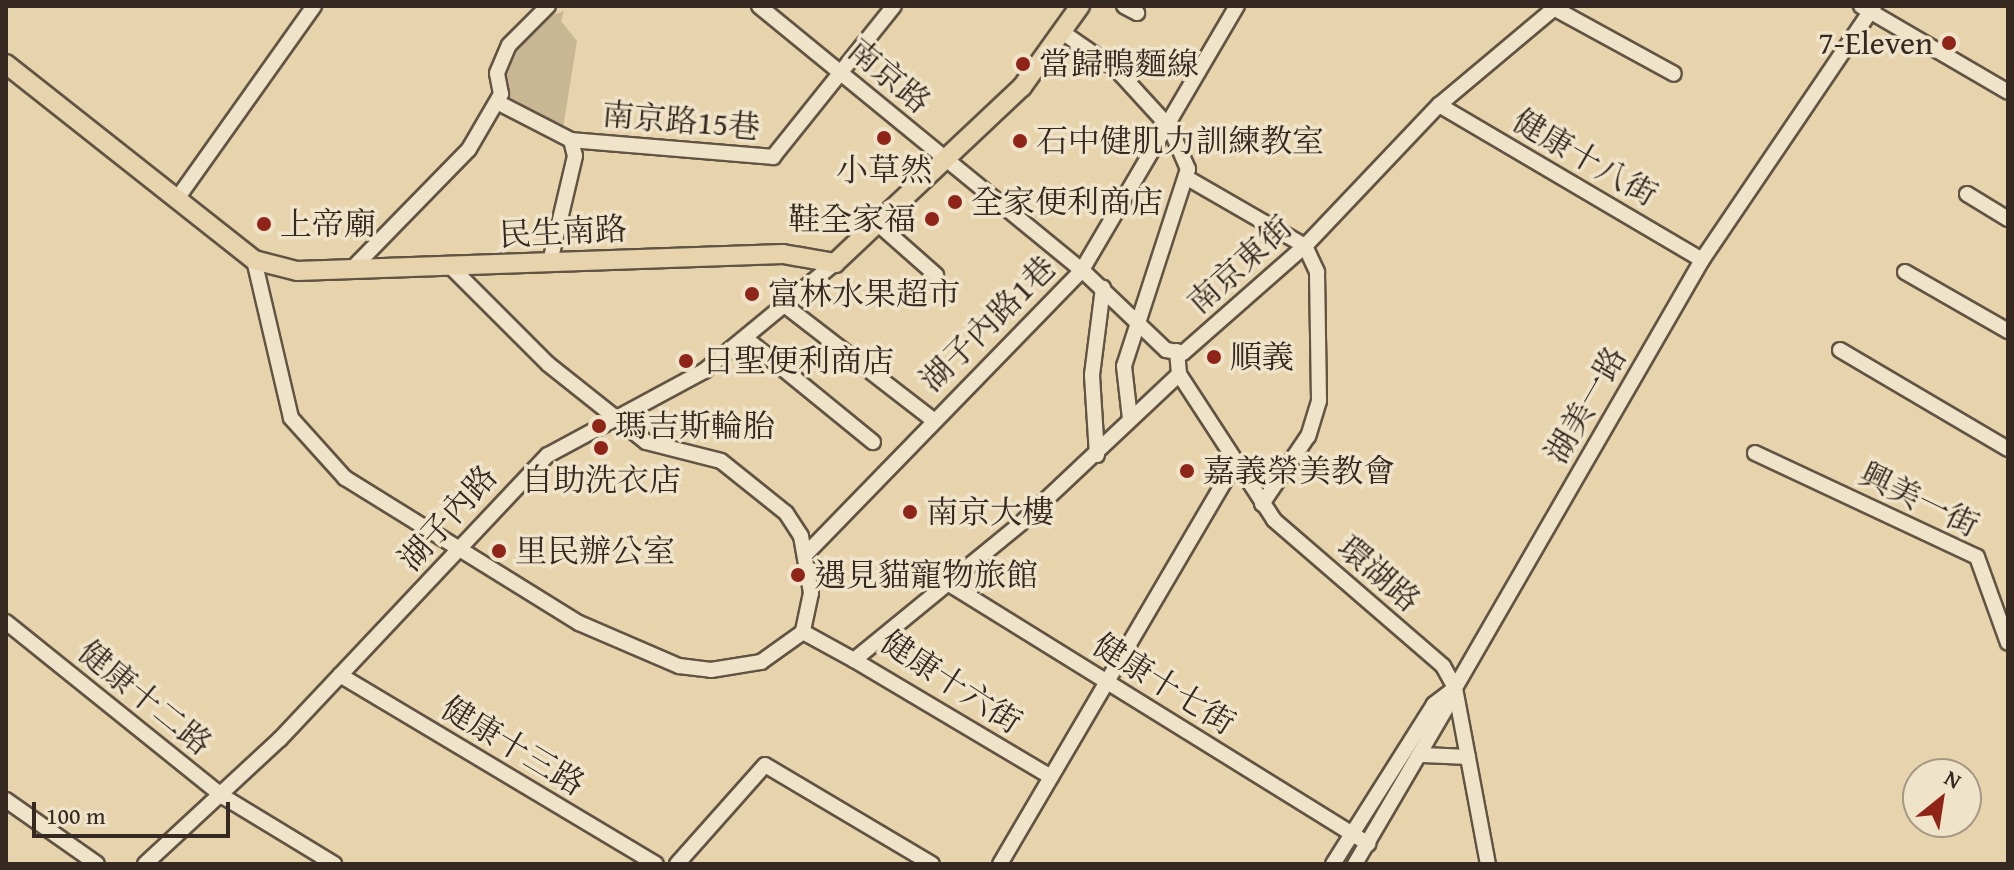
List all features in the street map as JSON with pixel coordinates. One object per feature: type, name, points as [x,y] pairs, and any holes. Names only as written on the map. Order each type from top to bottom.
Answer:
[{"type":"main road","points":[[835,263],[945,160],[1065,34],[1080,6]]},
{"type":"main road","name":"民生南路","points":[[6,64],[179,196],[254,260],[297,271],[452,268],[783,254],[835,263]]},
{"type":"street","points":[[179,196],[314,6]]},
{"type":"street","points":[[350,271],[469,149],[497,102],[497,73],[509,45],[548,6]]},
{"type":"street","name":"南京路","points":[[759,6],[945,160]]},
{"type":"street","points":[[840,71],[894,6]]},
{"type":"street","name":"湖子內路1巷","points":[[806,554],[932,419],[1082,270],[1170,128],[1237,6]]},
{"type":"street","points":[[1554,7],[1674,74]]},
{"type":"street","name":"南京東街","points":[[945,160],[1177,351],[1305,246],[1439,105],[1554,7]]},
{"type":"street","points":[[1868,8],[2008,92]]},
{"type":"street","name":"湖美一路","points":[[1333,864],[1434,704],[1455,688],[1702,260],[1868,8]]},
{"type":"street","points":[[1065,34],[1117,70],[1184,147],[1189,179],[1124,366],[1130,419]]},
{"type":"street","name":"南京路15巷","points":[[497,102],[571,140],[773,157],[840,71]]},
{"type":"street","name":"健康十八街","points":[[1439,105],[1702,260]]},
{"type":"street","name":"南京路15巷","points":[[550,262],[575,156],[571,140]]},
{"type":"street","points":[[1189,179],[1305,246],[1317,272],[1319,401],[1308,436],[1262,504]]},
{"type":"street","points":[[1967,194],[2008,219]]},
{"type":"street","points":[[877,223],[936,275]]},
{"type":"street","points":[[254,260],[291,418],[345,478],[579,623],[679,666],[711,670],[761,662],[803,632],[811,593],[806,554],[786,513],[757,485],[721,461],[646,442],[618,415],[548,364],[452,268]]},
{"type":"street","name":"湖子內路","points":[[145,864],[224,797],[548,455],[749,341],[835,263]]},
{"type":"street","points":[[1905,272],[2008,331]]},
{"type":"street","points":[[1097,455],[1092,375],[1103,288]]},
{"type":"street","name":"湖子內路1巷","points":[[787,307],[932,419]]},
{"type":"street","points":[[749,341],[873,442]]},
{"type":"street","points":[[1840,350],[2008,449]]},
{"type":"street","name":"環湖路","points":[[1177,351],[1179,374],[1234,465],[1262,504],[1443,666],[1455,688],[1488,864]]},
{"type":"street","name":"健康十六街","points":[[1051,777],[854,660],[1097,455],[1130,419],[1179,374]]},
{"type":"street","name":"興美一街","points":[[1755,453],[1977,557],[2008,643]]},
{"type":"street","points":[[1000,864],[1234,465]]},
{"type":"street","name":"健康十七街","points":[[946,582],[1352,834]]},
{"type":"street","name":"健康十二路","points":[[6,622],[224,797],[334,864]]},
{"type":"street","points":[[803,632],[854,660]]},
{"type":"street","name":"健康十三路","points":[[340,675],[656,864]]},
{"type":"street","points":[[1355,864],[1449,713],[1455,688]]},
{"type":"street","points":[[1423,755],[1468,757]]},
{"type":"street","points":[[677,864],[765,765],[932,864]]},
{"type":"street","points":[[6,800],[97,864]]},
{"type":"street","points":[[1352,834],[1368,844]]},
{"type":"shaded area","points":[[564,11],[561,21],[577,41],[563,128],[505,100],[500,74],[531,23]]},
{"type":"place","name":"7-Eleven","points":[[1949,43]]},
{"type":"place","name":"當歸鴨麵線","points":[[1023,64]]},
{"type":"place","name":"小草然","points":[[884,138]]},
{"type":"place","name":"石中健肌力訓練教室","points":[[1020,141]]},
{"type":"place","name":"全家便利商店","points":[[955,202]]},
{"type":"place","name":"鞋全家福","points":[[932,219]]},
{"type":"place","name":"上帝廟","points":[[264,224]]},
{"type":"place","name":"富林水果超市","points":[[752,294]]},
{"type":"place","name":"順義","points":[[1214,357]]},
{"type":"place","name":"日聖便利商店","points":[[686,361]]},
{"type":"place","name":"瑪吉斯輪胎","points":[[599,426]]},
{"type":"place","name":"自助洗衣店","points":[[601,448]]},
{"type":"place","name":"嘉義榮美教會","points":[[1187,471]]},
{"type":"place","name":"南京大樓","points":[[910,512]]},
{"type":"place","name":"里民辦公室","points":[[499,551]]},
{"type":"place","name":"遇見貓寵物旅館","points":[[798,575]]}]
